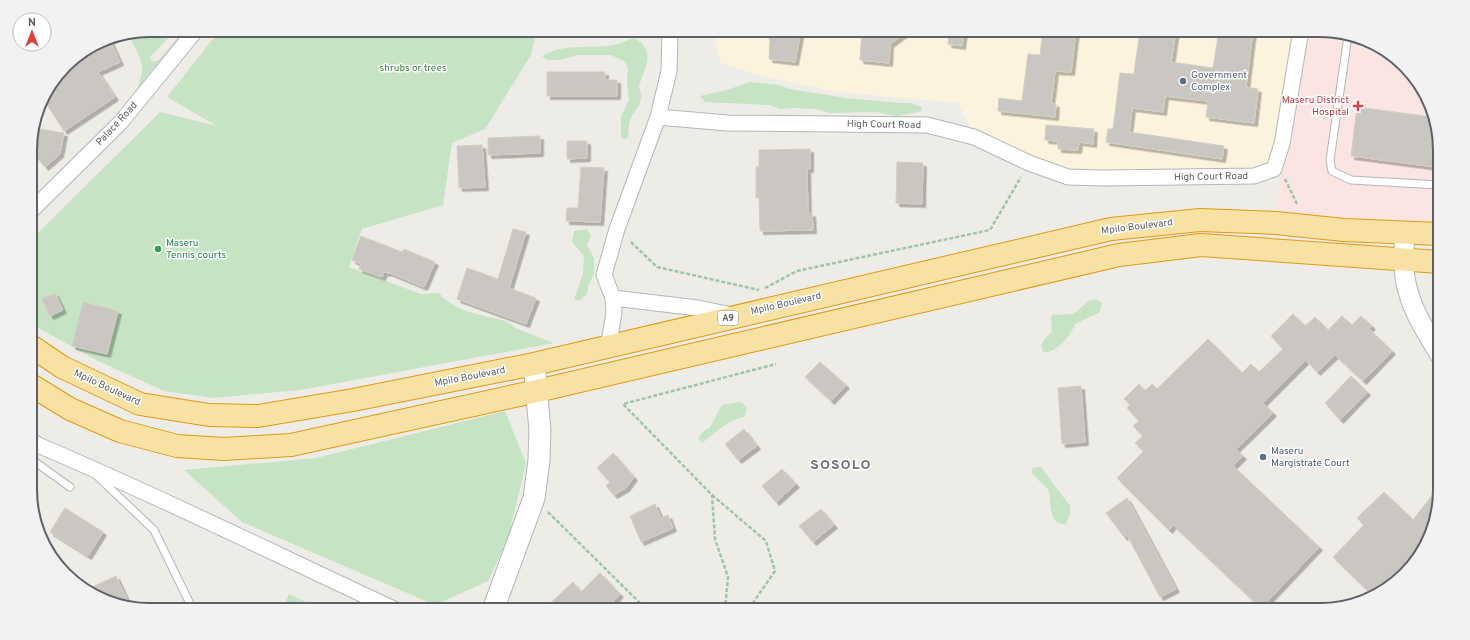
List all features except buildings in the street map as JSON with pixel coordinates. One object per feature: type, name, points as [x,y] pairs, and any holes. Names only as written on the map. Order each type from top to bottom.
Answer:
[{"type":"highway","name":"Mpilo Boulevard","points":[[37,350],[62,367],[140,404],[209,415],[258,416],[353,400],[608,348],[735,316],[1110,229],[1200,220],[1276,223],[1344,230],[1433,234]]},
{"type":"highway","points":[[37,389],[70,409],[120,430],[177,446],[224,449],[291,445],[537,391],[1119,255],[1201,245],[1433,262]]},
{"type":"main road","points":[[496,603],[534,498],[539,460],[540,430],[534,364]]},
{"type":"street","name":"Palace Road","points":[[37,205],[121,122],[190,37]]},
{"type":"street","points":[[608,348],[614,313],[612,298],[604,275],[617,229],[658,117],[669,71],[670,37]]},
{"type":"street","points":[[1274,169],[1282,144],[1300,37]]},
{"type":"street","name":"High Court Road","points":[[658,117],[727,123],[927,125],[974,137],[1029,163],[1068,177],[1254,176],[1274,169]]},
{"type":"street","points":[[1405,232],[1404,260],[1407,289],[1411,302],[1433,342]]},
{"type":"street","points":[[612,298],[698,308],[735,316]]},
{"type":"street","points":[[37,444],[161,499],[270,552],[381,603]]},
{"type":"lane","points":[[1347,41],[1330,160],[1332,171],[1351,180],[1433,185]]},
{"type":"lane","points":[[37,463],[70,487]]},
{"type":"lane","points":[[86,465],[154,530],[190,603]]},
{"type":"path","points":[[617,229],[657,267],[761,291],[797,271],[990,230],[1029,163]]},
{"type":"path","points":[[1274,169],[1283,172],[1295,203],[1302,207]]},
{"type":"path","points":[[753,603],[775,571],[766,541],[712,495],[623,404],[776,364]]},
{"type":"path","points":[[712,495],[715,540],[728,577],[726,603]]},
{"type":"path","points":[[534,498],[640,603]]},
{"type":"shaded area","points":[[714,37],[1300,37],[1274,169],[1068,177],[974,137],[958,103],[837,92],[761,76],[721,63]]},
{"type":"shaded area","name":"Maseru District Hospital","points":[[1300,37],[1327,37],[1342,39],[1376,52],[1389,60],[1410,81],[1418,94],[1429,121],[1433,150],[1433,234],[1276,223],[1282,144]]},
{"type":"green space","points":[[169,37],[150,57],[152,62],[159,60],[178,37],[183,37],[163,63],[153,68],[147,83],[142,88],[138,87],[141,79],[142,65],[130,39]]},
{"type":"green space","name":"shrubs or trees","points":[[214,37],[535,37],[531,55],[485,129],[452,143],[443,205],[362,229],[349,267],[421,294],[439,293],[451,304],[461,309],[502,320],[515,328],[554,343],[300,390],[214,398],[164,391],[96,360],[37,327],[37,234],[160,112],[217,126],[167,97]]},
{"type":"green space","points":[[634,38],[645,48],[647,60],[639,86],[641,93],[640,103],[631,118],[627,139],[621,139],[621,116],[629,100],[627,82],[628,68],[625,62],[611,55],[579,55],[559,60],[547,60],[542,56],[559,49],[614,45]]},
{"type":"green space","points":[[750,82],[779,85],[789,89],[846,98],[911,103],[921,107],[922,111],[897,116],[876,112],[830,113],[815,109],[780,109],[769,105],[705,102],[700,96],[730,89]]},
{"type":"green space","points":[[587,229],[591,236],[587,245],[594,258],[594,274],[588,286],[587,294],[579,301],[574,299],[583,274],[584,256],[572,242],[574,231]]},
{"type":"green space","points":[[1096,299],[1102,303],[1100,312],[1075,324],[1067,338],[1058,347],[1048,352],[1043,352],[1041,346],[1052,331],[1051,318],[1053,315],[1073,314],[1090,300]]},
{"type":"green space","points":[[739,402],[743,403],[747,409],[744,417],[727,424],[702,443],[698,438],[710,427],[722,405]]},
{"type":"green space","points":[[505,411],[526,463],[508,539],[488,581],[439,603],[430,603],[242,522],[184,470],[316,458]]},
{"type":"green space","points":[[1041,467],[1070,506],[1070,514],[1066,524],[1055,521],[1051,511],[1048,489],[1032,474],[1032,468]]},
{"type":"green space","points":[[289,594],[309,603],[285,603]]},
{"type":"place","name":"Government Complex","points":[[1183,81]]},
{"type":"place","name":"Maseru District Hospital","points":[[1358,106]]},
{"type":"place","name":"Maseru Tennis courts","points":[[158,249]]},
{"type":"place","name":"Maseru Margistrate Court","points":[[1263,457]]},
{"type":"district","name":"SOSOLO","points":[[841,465]]}]
